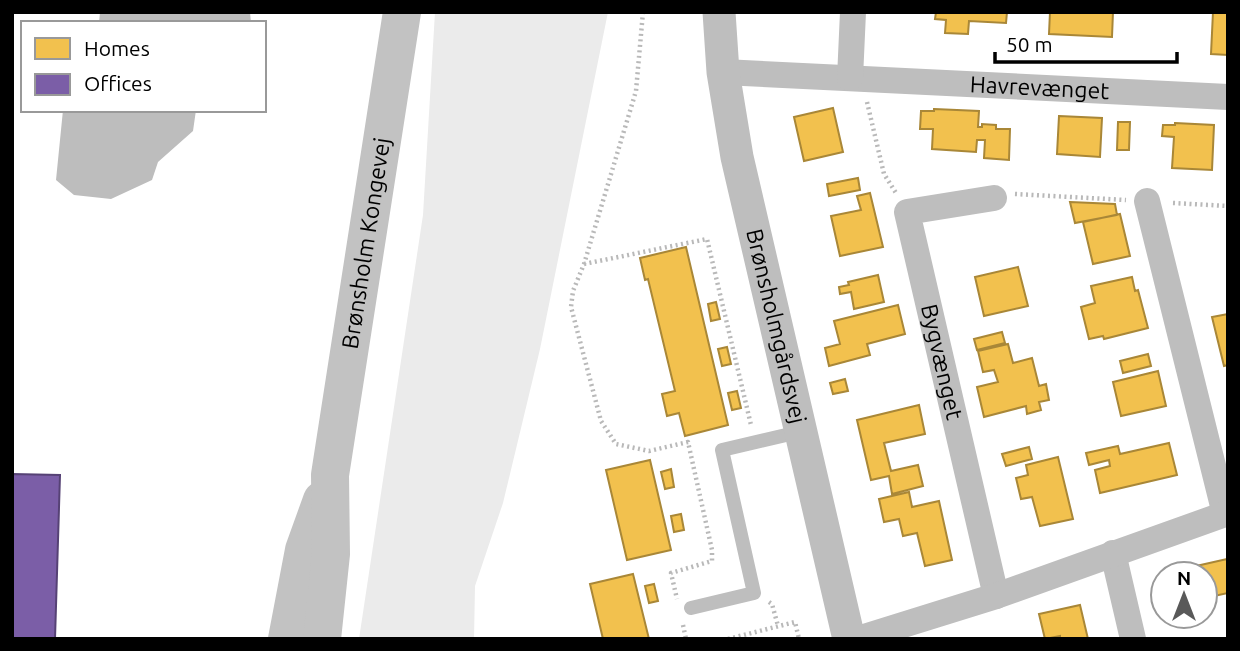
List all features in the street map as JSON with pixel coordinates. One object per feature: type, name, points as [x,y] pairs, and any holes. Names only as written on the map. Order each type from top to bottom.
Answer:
[{"type":"main road","name":"Brønsholm Kongevej","points":[[323,639],[331,554],[331,475],[402,12]]},
{"type":"main road","name":"Brønsholm Kongevej","points":[[287,639],[304,550],[331,475]]},
{"type":"street","name":"Brønsholmgårdsvej","points":[[719,12],[723,72],[737,157],[849,639]]},
{"type":"street","points":[[853,12],[856,78]]},
{"type":"street","name":"Havrevænget","points":[[723,72],[1228,97]]},
{"type":"street","points":[[907,212],[994,198]]},
{"type":"street","points":[[858,639],[996,596],[1226,513],[1147,201]]},
{"type":"street","name":"Bygvænget","points":[[907,212],[996,596]]},
{"type":"street","points":[[1113,553],[1133,639]]},
{"type":"lane","points":[[684,613],[754,593],[722,450],[799,432]]},
{"type":"path","points":[[643,12],[636,91],[570,307],[601,421],[616,444],[649,451],[688,442],[712,550],[712,561],[671,573],[684,613],[686,639]]},
{"type":"path","points":[[856,78],[884,174],[907,212]]},
{"type":"path","points":[[994,198],[1009,194],[1228,206]]},
{"type":"path","points":[[583,264],[707,239],[755,442]]},
{"type":"path","points":[[728,639],[795,622],[799,639]]},
{"type":"shaded area","points":[[100,12],[250,12],[251,21],[99,21]]},
{"type":"shaded area","points":[[435,12],[608,12],[540,349],[503,503],[475,586],[474,639],[359,639],[423,215]]},
{"type":"shaded area","points":[[63,112],[196,112],[193,131],[158,162],[152,180],[111,199],[74,195],[56,180]]},
{"type":"building: Homes","points":[[936,12],[1007,12],[1006,23],[969,21],[968,34],[945,33],[946,20],[935,19]]},
{"type":"building: Homes","points":[[1050,12],[1113,12],[1112,37],[1049,34]]},
{"type":"building: Homes","points":[[1213,12],[1228,12],[1228,55],[1211,54]]},
{"type":"building: Homes","points":[[833,108],[843,152],[804,161],[794,117]]},
{"type":"building: Homes","points":[[921,111],[979,111],[978,127],[982,127],[982,124],[996,125],[996,129],[1010,129],[1009,160],[984,158],[985,140],[977,140],[976,152],[932,149],[933,129],[920,129]]},
{"type":"building: Homes","points":[[1059,116],[1102,118],[1100,157],[1057,154]]},
{"type":"building: Homes","points":[[1118,122],[1130,122],[1129,150],[1117,150]]},
{"type":"building: Homes","points":[[1163,125],[1214,125],[1212,170],[1172,168],[1174,137],[1162,136]]},
{"type":"building: Homes","points":[[858,178],[860,190],[829,196],[827,184]]},
{"type":"building: Homes","points":[[870,193],[883,247],[840,256],[831,216],[861,210],[857,196]]},
{"type":"building: Homes","points":[[1070,202],[1115,204],[1117,215],[1075,223]]},
{"type":"building: Homes","points":[[1120,214],[1130,256],[1093,264],[1083,222]]},
{"type":"building: Homes","points":[[686,247],[728,425],[685,436],[679,413],[667,416],[662,394],[675,391],[648,279],[645,280],[640,258]]},
{"type":"building: Homes","points":[[1018,267],[1028,306],[984,316],[975,277]]},
{"type":"building: Homes","points":[[878,275],[884,302],[854,309],[851,292],[840,294],[839,287],[849,285],[848,282]]},
{"type":"building: Homes","points":[[1132,277],[1148,328],[1104,339],[1103,336],[1089,339],[1081,307],[1095,303],[1091,286]]},
{"type":"building: Homes","points":[[716,302],[720,319],[711,321],[708,304]]},
{"type":"building: Homes","points":[[898,305],[905,334],[867,344],[870,355],[829,366],[825,348],[840,344],[834,321]]},
{"type":"building: Homes","points":[[1228,314],[1228,365],[1224,366],[1212,317]]},
{"type":"building: Homes","points":[[1002,332],[1005,343],[977,350],[974,339]]},
{"type":"building: Homes","points":[[1008,344],[1013,363],[1032,358],[1039,386],[1046,384],[1049,400],[1039,402],[1041,410],[1027,414],[1026,406],[984,417],[977,387],[998,382],[994,370],[983,372],[978,351]]},
{"type":"building: Homes","points":[[727,347],[731,364],[722,366],[718,349]]},
{"type":"building: Homes","points":[[1148,354],[1151,366],[1123,373],[1120,361]]},
{"type":"building: Homes","points":[[1158,371],[1166,406],[1121,416],[1113,382]]},
{"type":"building: Homes","points":[[845,379],[848,391],[833,394],[830,383]]},
{"type":"building: Homes","points":[[737,391],[741,408],[732,410],[728,393]]},
{"type":"building: Homes","points":[[919,405],[925,434],[884,443],[891,471],[918,465],[923,486],[892,494],[889,476],[871,480],[857,420]]},
{"type":"building: Homes","points":[[1169,443],[1177,475],[1100,493],[1095,470],[1110,466],[1109,460],[1089,465],[1086,453],[1118,446],[1120,454]]},
{"type":"building: Homes","points":[[1029,447],[1032,459],[1006,466],[1002,454]]},
{"type":"building: Homes","points":[[1058,457],[1073,519],[1040,526],[1032,497],[1021,499],[1016,478],[1028,475],[1026,465]]},
{"type":"building: Homes","points":[[650,460],[671,550],[627,560],[606,470]]},
{"type":"building: Homes","points":[[671,469],[674,487],[665,489],[661,472]]},
{"type":"building: Homes","points":[[909,492],[912,507],[939,501],[952,560],[925,566],[917,533],[903,536],[899,519],[884,522],[879,499]]},
{"type":"building: Homes","points":[[681,514],[684,530],[674,532],[671,516]]},
{"type":"building: Homes","points":[[1227,559],[1228,593],[1219,595],[1219,561]]},
{"type":"building: Homes","points":[[633,574],[649,639],[603,639],[590,584]]},
{"type":"building: Homes","points":[[654,584],[658,601],[649,603],[645,586]]},
{"type":"building: Homes","points":[[1080,605],[1088,639],[1060,639],[1060,636],[1045,639],[1039,614]]},
{"type":"building: Offices","points":[[12,474],[60,475],[55,639],[12,639]]}]
